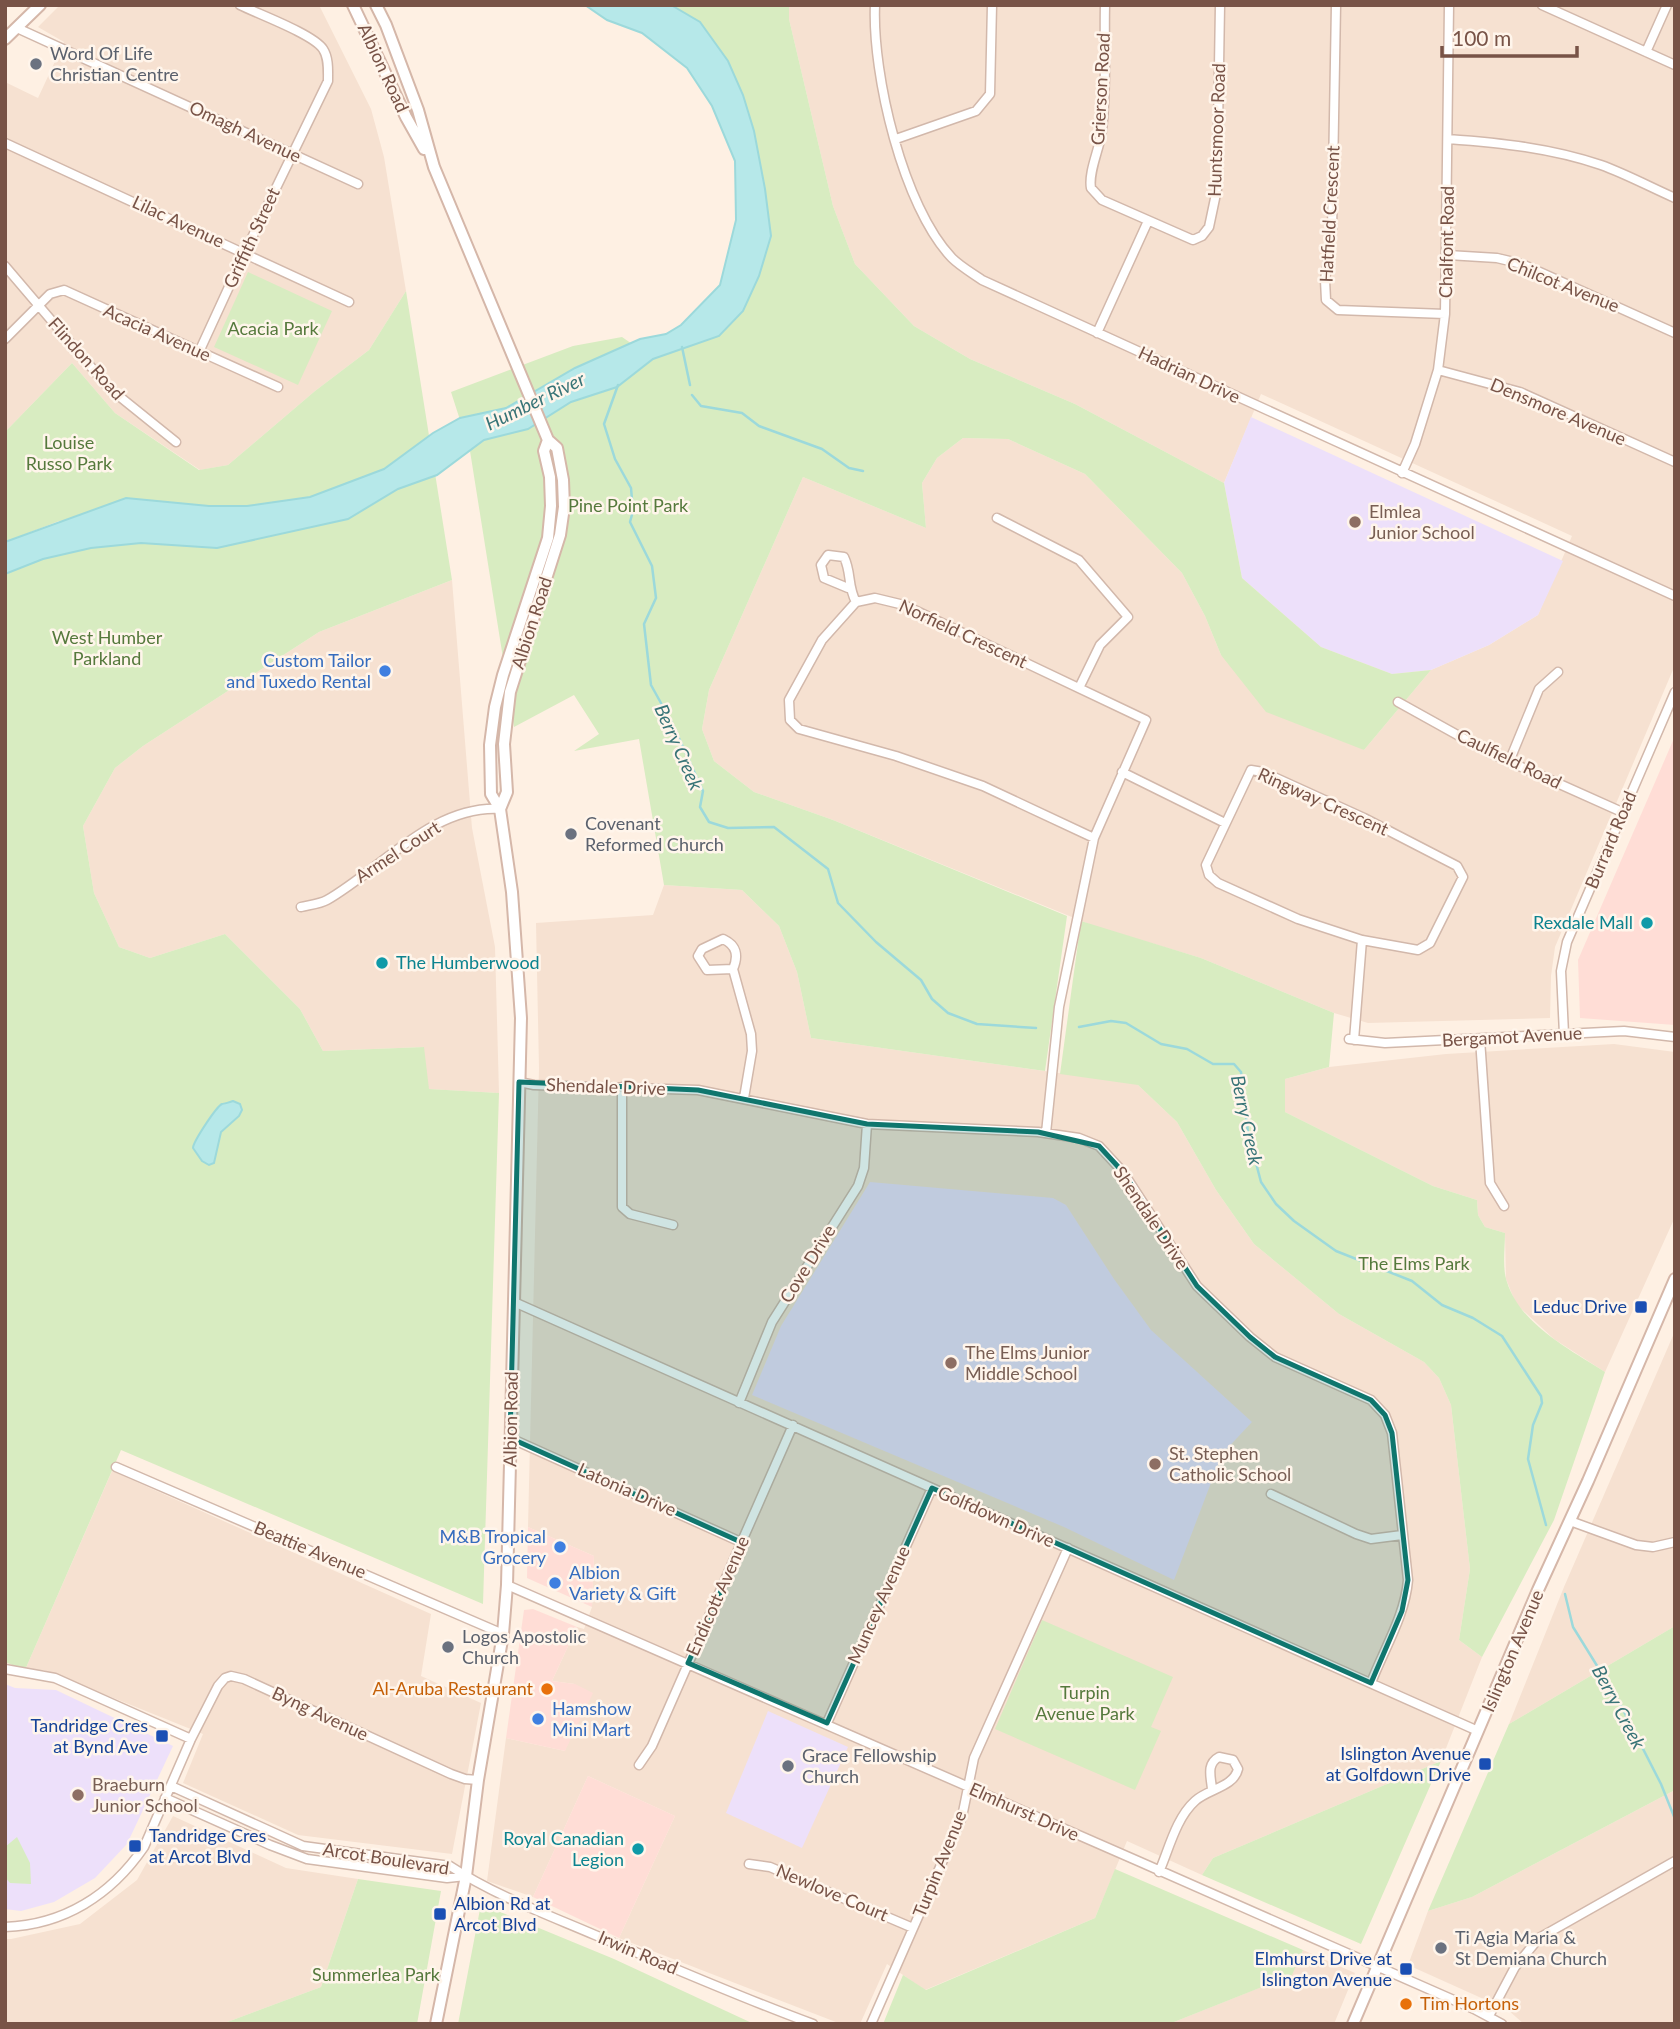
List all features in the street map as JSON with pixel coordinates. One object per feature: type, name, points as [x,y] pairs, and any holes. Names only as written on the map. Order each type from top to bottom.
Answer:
[{"type":"main road","points":[[5,39],[40,5]]},
{"type":"main road","name":"Albion Road","points":[[354,5],[406,117],[434,167],[518,366],[548,440],[544,451],[550,487],[548,538],[503,675],[490,745],[491,794],[500,809],[512,892],[521,1018],[507,1585],[503,1634],[478,1780],[466,1876],[436,2024]]},
{"type":"main road","name":"Albion Road","points":[[378,5],[418,110],[434,167]]},
{"type":"main road","name":"Islington Avenue","points":[[1353,2024],[1674,1282]]},
{"type":"street","name":"Griffith Street","points":[[199,352],[244,252],[328,81],[327,58],[323,48],[301,34],[240,5]]},
{"type":"street","name":"Hadrian Drive","points":[[875,5],[877,63],[883,98],[911,186],[931,230],[952,258],[982,280],[1675,596]]},
{"type":"street","points":[[896,139],[976,111],[990,94],[992,5]]},
{"type":"street","name":"Grierson Road","points":[[1105,5],[1103,121],[1097,157],[1090,177],[1091,188],[1102,200],[1148,221]]},
{"type":"street","name":"Huntsmoor Road","points":[[1148,221],[1188,239],[1202,236],[1209,227],[1217,189],[1220,5]]},
{"type":"street","name":"Hatfield Crescent","points":[[1336,5],[1332,231],[1325,280],[1326,300],[1338,310],[1446,314]]},
{"type":"street","name":"Chalfont Road","points":[[1402,473],[1415,444],[1438,370],[1446,314],[1449,5]]},
{"type":"street","points":[[1542,5],[1675,65]]},
{"type":"street","points":[[1646,52],[1667,5]]},
{"type":"street","name":"Omagh Avenue","points":[[17,27],[358,184]]},
{"type":"street","points":[[1448,139],[1509,143],[1550,150],[1600,165],[1675,198]]},
{"type":"street","name":"Lilac Avenue","points":[[5,143],[349,302]]},
{"type":"street","points":[[1097,333],[1148,221]]},
{"type":"street","name":"Chilcot Avenue","points":[[1448,255],[1497,258],[1522,264],[1675,333]]},
{"type":"street","name":"Flindon Road","points":[[5,266],[109,388],[176,442]]},
{"type":"street","name":"Acacia Avenue","points":[[38,305],[50,294],[64,290],[278,387]]},
{"type":"street","points":[[5,339],[38,305]]},
{"type":"street","name":"Densmore Avenue","points":[[1438,370],[1520,392],[1675,463]]},
{"type":"street","points":[[997,518],[1079,560],[1128,617],[1100,645],[1079,688]]},
{"type":"street","points":[[848,588],[851,570],[844,557],[828,555],[821,565],[824,578],[848,588],[856,602],[822,640],[789,700],[790,720],[799,730],[896,755],[983,786],[1094,838]]},
{"type":"street","name":"Norfield Crescent","points":[[856,602],[875,598],[904,605],[1146,720],[1094,838],[1059,1007],[1046,1133]]},
{"type":"street","points":[[1509,762],[1539,689],[1558,672]]},
{"type":"street","name":"Burrard Road","points":[[1564,1034],[1561,971],[1567,942],[1675,692]]},
{"type":"street","name":"Caulfield Road","points":[[1398,702],[1509,762],[1622,812]]},
{"type":"street","name":"Ringway Crescent","points":[[1251,770],[1263,772],[1338,806],[1457,866],[1463,877],[1430,943],[1418,950],[1362,940],[1298,919],[1218,883],[1209,875],[1206,865],[1225,823],[1251,770]]},
{"type":"street","points":[[1122,772],[1225,823]]},
{"type":"street","name":"Armel Court","points":[[301,907],[325,902],[437,824],[458,814],[481,808],[500,809]]},
{"type":"street","points":[[733,969],[707,970],[698,956],[702,949],[723,939],[732,943],[736,950],[733,969],[751,1034],[752,1051],[744,1098]]},
{"type":"street","name":"Bergamot Avenue","points":[[1362,940],[1351,1040],[1385,1043],[1639,1031],[1675,1037]]},
{"type":"street","points":[[1480,1039],[1490,1183],[1504,1206]]},
{"type":"street","name":"Shendale Drive","points":[[519,1082],[534,1085],[698,1090],[867,1124],[1046,1133],[1079,1138],[1099,1146],[1123,1172],[1197,1286],[1250,1337],[1275,1357],[1371,1400],[1385,1415],[1392,1433],[1408,1580],[1407,1596],[1371,1683]]},
{"type":"street","points":[[622,1087],[622,1207],[630,1214],[673,1225]]},
{"type":"street","name":"Cove Drive","points":[[739,1403],[772,1322],[858,1186],[864,1168],[867,1124]]},
{"type":"street","name":"Golfdown Drive","points":[[514,1302],[1478,1731]]},
{"type":"street","name":"Endicott Avenue","points":[[639,1765],[652,1746],[793,1425]]},
{"type":"street","name":"Latonia Drive","points":[[510,1438],[743,1543]]},
{"type":"street","name":"Beattie Avenue","points":[[116,1467],[503,1634]]},
{"type":"street","name":"Muncey Avenue","points":[[827,1723],[932,1488]]},
{"type":"street","points":[[1271,1493],[1371,1539],[1402,1535]]},
{"type":"street","points":[[1570,1521],[1636,1545],[1653,1547],[1675,1542]]},
{"type":"street","name":"Turpin Avenue","points":[[871,2024],[962,1817],[974,1758],[1068,1548]]},
{"type":"street","name":"Elmhurst Drive","points":[[507,1585],[827,1723],[1502,2024]]},
{"type":"street","points":[[5,1669],[55,1678],[191,1739],[144,1847],[134,1862],[106,1891],[64,1915],[26,1925],[5,1927]]},
{"type":"street","name":"Byng Avenue","points":[[191,1739],[218,1686],[231,1676],[244,1679],[450,1774],[478,1780]]},
{"type":"street","name":"Arcot Boulevard","points":[[171,1786],[303,1846],[450,1866],[466,1876]]},
{"type":"street","points":[[1159,1872],[1187,1810],[1212,1789]]},
{"type":"street","name":"Arcot Boulevard","points":[[165,1798],[284,1852],[307,1859],[447,1878],[466,1876]]},
{"type":"street","points":[[1489,2016],[1515,1967],[1539,1938],[1604,1904],[1675,1861]]},
{"type":"street","name":"Newlove Court","points":[[749,1864],[769,1867],[914,1928]]},
{"type":"street","name":"Irwin Road","points":[[466,1876],[544,1913],[740,1997],[813,2024]]},
{"type":"highlighted area","points":[[519,1082],[698,1090],[867,1124],[1038,1132],[1099,1146],[1123,1172],[1197,1286],[1250,1337],[1275,1357],[1371,1400],[1385,1415],[1392,1433],[1408,1580],[1402,1611],[1371,1683],[932,1488],[827,1723],[688,1663],[743,1543],[510,1438]]},
{"type":"shaded area","points":[[60,5],[319,5],[371,109],[384,157],[406,291],[369,350],[315,391],[228,465],[200,470],[115,413],[72,363],[5,432],[5,82],[38,98],[64,42],[38,27]]},
{"type":"shaded area","points":[[789,5],[1675,5],[1675,665],[1555,947],[1550,1018],[1368,1023],[1334,1013],[1201,958],[1094,926],[833,820],[754,792],[714,761],[702,729],[709,690],[803,477],[926,528],[922,483],[937,458],[963,438],[1008,439],[1085,474],[1182,573],[1205,616],[1221,655],[1364,750],[1431,670],[1489,645],[1538,615],[1572,536],[1261,394],[1224,483],[1075,404],[970,359],[914,326],[855,264],[833,206],[789,19]]},
{"type":"shaded area","name":"Elmlea Junior School","points":[[1251,417],[1563,561],[1538,615],[1489,645],[1431,670],[1392,674],[1321,647],[1242,578],[1224,483]]},
{"type":"shaded area","points":[[452,580],[472,828],[495,947],[499,1093],[428,1089],[423,1047],[323,1051],[300,1009],[225,934],[150,958],[119,947],[94,893],[83,826],[115,768],[143,746],[319,632]]},
{"type":"shaded area","points":[[1675,736],[1675,1025],[1580,1018],[1578,960]]},
{"type":"shaded area","points":[[664,885],[742,890],[779,926],[797,972],[811,1038],[1137,1084],[1177,1122],[1216,1190],[1254,1244],[1339,1314],[1424,1362],[1439,1378],[1451,1405],[1470,1569],[1459,1640],[1482,1657],[1441,1761],[1213,1858],[1202,1875],[1127,1841],[1095,1918],[925,1990],[887,1964],[860,2024],[841,2024],[619,1938],[675,1816],[588,1776],[533,1897],[487,1881],[506,1738],[565,1751],[575,1684],[552,1681],[577,1627],[584,1629],[592,1607],[594,1556],[528,1527],[539,1068],[536,923],[653,915]]},
{"type":"shaded area","points":[[1614,1044],[1675,1052],[1675,1217],[1605,1372],[1554,1339],[1516,1304],[1506,1279],[1505,1233],[1485,1227],[1478,1215],[1477,1200],[1433,1186],[1285,1112],[1285,1079],[1329,1067],[1446,1054]]},
{"type":"shaded area","name":"The Elms Junior Middle School","points":[[870,1182],[1053,1198],[1066,1205],[1151,1330],[1252,1422],[1222,1454],[1174,1580],[1064,1527],[752,1395],[781,1326]]},
{"type":"shaded area","points":[[1675,1331],[1675,1626],[1509,1724],[1564,1587]]},
{"type":"shaded area","points":[[112,1471],[431,1614],[421,1676],[481,1703],[452,1854],[298,1835],[183,1783],[203,1734],[44,1670],[25,1670]]},
{"type":"shaded area","points":[[528,1527],[594,1556],[592,1607],[527,1578]]},
{"type":"shaded area","points":[[533,1609],[577,1627],[552,1681],[575,1684],[593,1693],[565,1751],[506,1738],[524,1610]]},
{"type":"shaded area","name":"Braeburn Junior School","points":[[5,1684],[15,1688],[56,1690],[173,1746],[127,1844],[95,1878],[54,1902],[21,1911],[5,1909]]},
{"type":"shaded area","points":[[768,1711],[848,1747],[802,1848],[726,1813]]},
{"type":"shaded area","points":[[588,1776],[675,1816],[619,1938],[533,1897]]},
{"type":"shaded area","points":[[1675,1790],[1675,2024],[1524,2024],[1508,2010],[1408,1965],[1428,1911],[1472,1897]]},
{"type":"shaded area","points":[[173,1816],[286,1868],[358,1879],[321,1987],[222,2024],[5,2024],[5,1939],[80,1924],[137,1880]]},
{"type":"shaded area","points":[[1303,1950],[1355,1973],[1334,2024],[1169,2024],[1291,1975]]},
{"type":"green space","name":"Pine Point Park","points":[[671,5],[789,5],[789,19],[833,206],[855,264],[914,326],[970,359],[1075,404],[1224,483],[1242,578],[1321,647],[1392,674],[1431,670],[1364,750],[1266,712],[1221,655],[1205,616],[1182,573],[1085,474],[1008,439],[963,438],[937,458],[922,483],[926,528],[803,477],[709,690],[702,729],[714,761],[754,792],[833,820],[1067,916],[1045,1071],[811,1038],[797,972],[779,926],[742,890],[664,885],[639,739],[574,751],[599,734],[574,695],[514,727],[470,451],[451,392],[573,346],[622,337],[654,359],[719,336],[742,312],[759,276],[754,131],[743,95],[728,61],[700,22]]},
{"type":"green space","name":"Acacia Park","points":[[248,272],[332,311],[298,385],[214,347]]},
{"type":"green space","points":[[406,291],[452,580],[319,632],[143,746],[115,768],[83,826],[94,893],[119,947],[150,958],[225,934],[300,1009],[323,1051],[424,1047],[429,1089],[499,1093],[483,1604],[121,1450],[25,1670],[5,1662],[5,574],[43,559],[91,548],[141,543],[217,548],[279,533],[247,506],[209,506],[59,521],[5,542],[5,432],[72,363],[115,413],[199,470],[228,465],[315,391],[369,350]]},
{"type":"green space","name":"The Elms Park","points":[[1081,921],[1201,958],[1334,1013],[1329,1067],[1285,1079],[1285,1112],[1433,1186],[1477,1200],[1478,1215],[1485,1227],[1505,1233],[1505,1276],[1513,1297],[1523,1311],[1547,1334],[1605,1372],[1554,1520],[1482,1657],[1459,1640],[1470,1569],[1451,1405],[1439,1378],[1424,1362],[1339,1314],[1254,1244],[1216,1190],[1177,1122],[1138,1085],[1060,1074]]},
{"type":"green space","name":"Turpin Avenue Park","points":[[1042,1620],[1173,1677],[1151,1727],[1161,1731],[1135,1790],[995,1729]]},
{"type":"green space","points":[[1675,1626],[1675,1790],[1472,1897],[1428,1911],[1509,1724]]},
{"type":"green space","points":[[1441,1761],[1361,1944],[1202,1875],[1213,1858]]},
{"type":"green space","points":[[17,1837],[30,1863],[31,1884],[10,1883],[5,1877],[5,1847]]},
{"type":"green space","points":[[1115,1869],[1303,1950],[1292,1975],[1169,2024],[883,2024],[903,1975],[926,1990],[1095,1918]]},
{"type":"green space","name":"Summerlea Park","points":[[358,1879],[441,1891],[417,2024],[222,2024],[321,1987]]},
{"type":"green space","points":[[481,1904],[614,1959],[754,2024],[458,2024]]},
{"type":"water","name":"Humber River","points":[[585,5],[671,5],[700,22],[728,61],[743,95],[754,131],[771,236],[759,276],[743,311],[719,336],[653,359],[617,387],[571,402],[528,429],[484,440],[437,475],[398,489],[348,519],[217,548],[141,543],[91,548],[43,559],[5,574],[5,542],[126,498],[209,506],[247,506],[310,497],[384,469],[433,433],[460,418],[506,408],[575,368],[640,339],[666,334],[681,325],[720,285],[736,220],[735,161],[712,106],[687,68],[642,33],[607,20]]},
{"type":"water","points":[[233,1101],[240,1104],[242,1110],[221,1132],[214,1163],[209,1165],[202,1161],[193,1148],[194,1145],[219,1107]]},
{"type":"waterway","points":[[682,347],[690,385]]},
{"type":"waterway","name":"Berry Creek","points":[[618,385],[604,424],[615,459],[631,488],[633,511],[630,522],[652,566],[656,598],[644,624],[651,685],[672,723],[703,791],[700,807],[709,822],[728,828],[774,827],[828,869],[838,903],[876,942],[921,980],[932,999],[948,1013],[977,1024],[1036,1028]]},
{"type":"waterway","points":[[692,395],[701,406],[742,413],[759,426],[822,449],[849,468],[863,471]]},
{"type":"waterway","name":"Berry Creek","points":[[1079,1027],[1111,1021],[1126,1023],[1161,1044],[1187,1049],[1213,1064],[1234,1064],[1241,1072],[1248,1133],[1261,1182],[1276,1204],[1294,1221],[1336,1251],[1412,1281],[1442,1305],[1473,1318],[1502,1336],[1541,1396],[1542,1403],[1533,1425],[1528,1459],[1546,1525]]},
{"type":"waterway","name":"Berry Creek","points":[[1565,1594],[1573,1627],[1617,1698],[1661,1784],[1675,1819]]},
{"type":"place","name":"Word Of Life Christian Centre","points":[[36,64]]},
{"type":"place","name":"Elmlea Junior School","points":[[1355,522]]},
{"type":"place","name":"Custom Tailor and Tuxedo Rental","points":[[385,671]]},
{"type":"place","name":"Covenant Reformed Church","points":[[571,834]]},
{"type":"place","name":"Rexdale Mall","points":[[1647,923]]},
{"type":"place","name":"The Humberwood","points":[[382,963]]},
{"type":"place","name":"Leduc Drive","points":[[1641,1307]]},
{"type":"place","name":"The Elms Junior Middle School","points":[[951,1363]]},
{"type":"place","name":"St. Stephen Catholic School","points":[[1155,1464]]},
{"type":"place","name":"M&B Tropical Grocery","points":[[560,1547]]},
{"type":"place","name":"Albion Variety & Gift","points":[[555,1583]]},
{"type":"place","name":"Logos Apostolic Church","points":[[448,1647]]},
{"type":"place","name":"Al-Aruba Restaurant","points":[[547,1689]]},
{"type":"place","name":"Hamshow Mini Mart","points":[[538,1719]]},
{"type":"place","name":"Tandridge Cres at Bynd Ave","points":[[162,1736]]},
{"type":"place","name":"Islington Avenue at Golfdown Drive","points":[[1485,1764]]},
{"type":"place","name":"Grace Fellowship Church","points":[[788,1766]]},
{"type":"place","name":"Braeburn Junior School","points":[[78,1795]]},
{"type":"place","name":"Tandridge Cres at Arcot Blvd","points":[[135,1846]]},
{"type":"place","name":"Royal Canadian Legion","points":[[638,1849]]},
{"type":"place","name":"Albion Rd at Arcot Blvd","points":[[440,1914]]},
{"type":"place","name":"Ti Agia Maria & St Demiana Church","points":[[1441,1948]]},
{"type":"place","name":"Elmhurst Drive at Islington Avenue","points":[[1406,1969]]},
{"type":"place","name":"Tim Hortons","points":[[1406,2004]]},
{"type":"park label","name":"Louise Russo Park","points":[[69,453]]},
{"type":"park label","name":"West Humber Parkland","points":[[107,648]]}]
